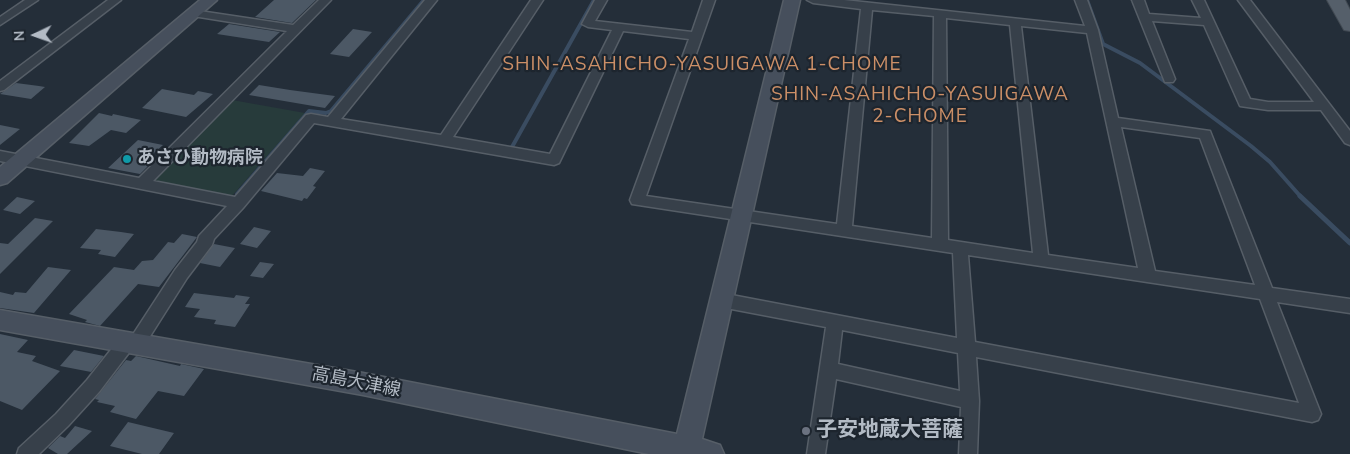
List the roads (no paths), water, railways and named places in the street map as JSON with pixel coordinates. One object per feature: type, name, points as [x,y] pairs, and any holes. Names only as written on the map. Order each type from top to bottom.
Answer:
[{"type":"main road","points":[[1336,0],[1350,26]]},
{"type":"street","points":[[0,22],[32,0]]},
{"type":"street","points":[[0,87],[115,0]]},
{"type":"street","points":[[0,178],[209,0]]},
{"type":"street","points":[[142,184],[325,0]]},
{"type":"street","points":[[332,121],[431,0]]},
{"type":"street","points":[[444,140],[537,0]]},
{"type":"street","points":[[601,0],[588,24],[696,36]]},
{"type":"street","points":[[709,0],[637,200],[1041,258],[1350,306]]},
{"type":"street","points":[[674,449],[721,300],[792,0]]},
{"type":"street","points":[[813,0],[1092,30]]},
{"type":"street","points":[[1081,0],[1092,30],[1148,276]]},
{"type":"street","points":[[1138,0],[1169,79]]},
{"type":"street","points":[[1198,0],[1245,103],[1268,106],[1324,106]]},
{"type":"street","points":[[1244,0],[1350,140]]},
{"type":"street","points":[[844,230],[867,6]]},
{"type":"street","points":[[193,13],[296,29]]},
{"type":"street","points":[[940,14],[940,244]]},
{"type":"street","points":[[1145,17],[1208,22]]},
{"type":"street","points":[[1015,22],[1041,258]]},
{"type":"street","points":[[26,454],[62,420],[132,343],[207,241],[204,240],[311,118],[554,160],[619,28]]},
{"type":"street","points":[[721,300],[1312,414],[1205,134],[1112,121]]},
{"type":"street","points":[[0,156],[238,203]]},
{"type":"street","points":[[960,247],[968,348],[970,401],[968,454]]},
{"type":"street","name":"高島大津線","points":[[0,320],[353,382],[674,449],[711,454]]},
{"type":"street","points":[[816,454],[836,322]]},
{"type":"street","points":[[829,370],[970,401]]},
{"type":"waterway","points":[[237,194],[309,111],[326,113],[331,111],[424,0]]},
{"type":"waterway","points":[[512,147],[594,0]]},
{"type":"waterway","points":[[1087,0],[1103,44],[1140,63],[1251,146],[1270,162],[1301,197]]},
{"type":"waterway","points":[[1301,197],[1350,243]]},
{"type":"place","name":"あさひ動物病院","points":[[127,159]]},
{"type":"place","name":"子安地蔵大菩薩","points":[[806,431]]},
{"type":"district","name":"SHIN-ASAHICHO-YASUIGAWA 1-CHOME","points":[[702,65]]},
{"type":"district","name":"SHIN-ASAHICHO-YASUIGAWA 2-CHOME","points":[[920,106]]}]
